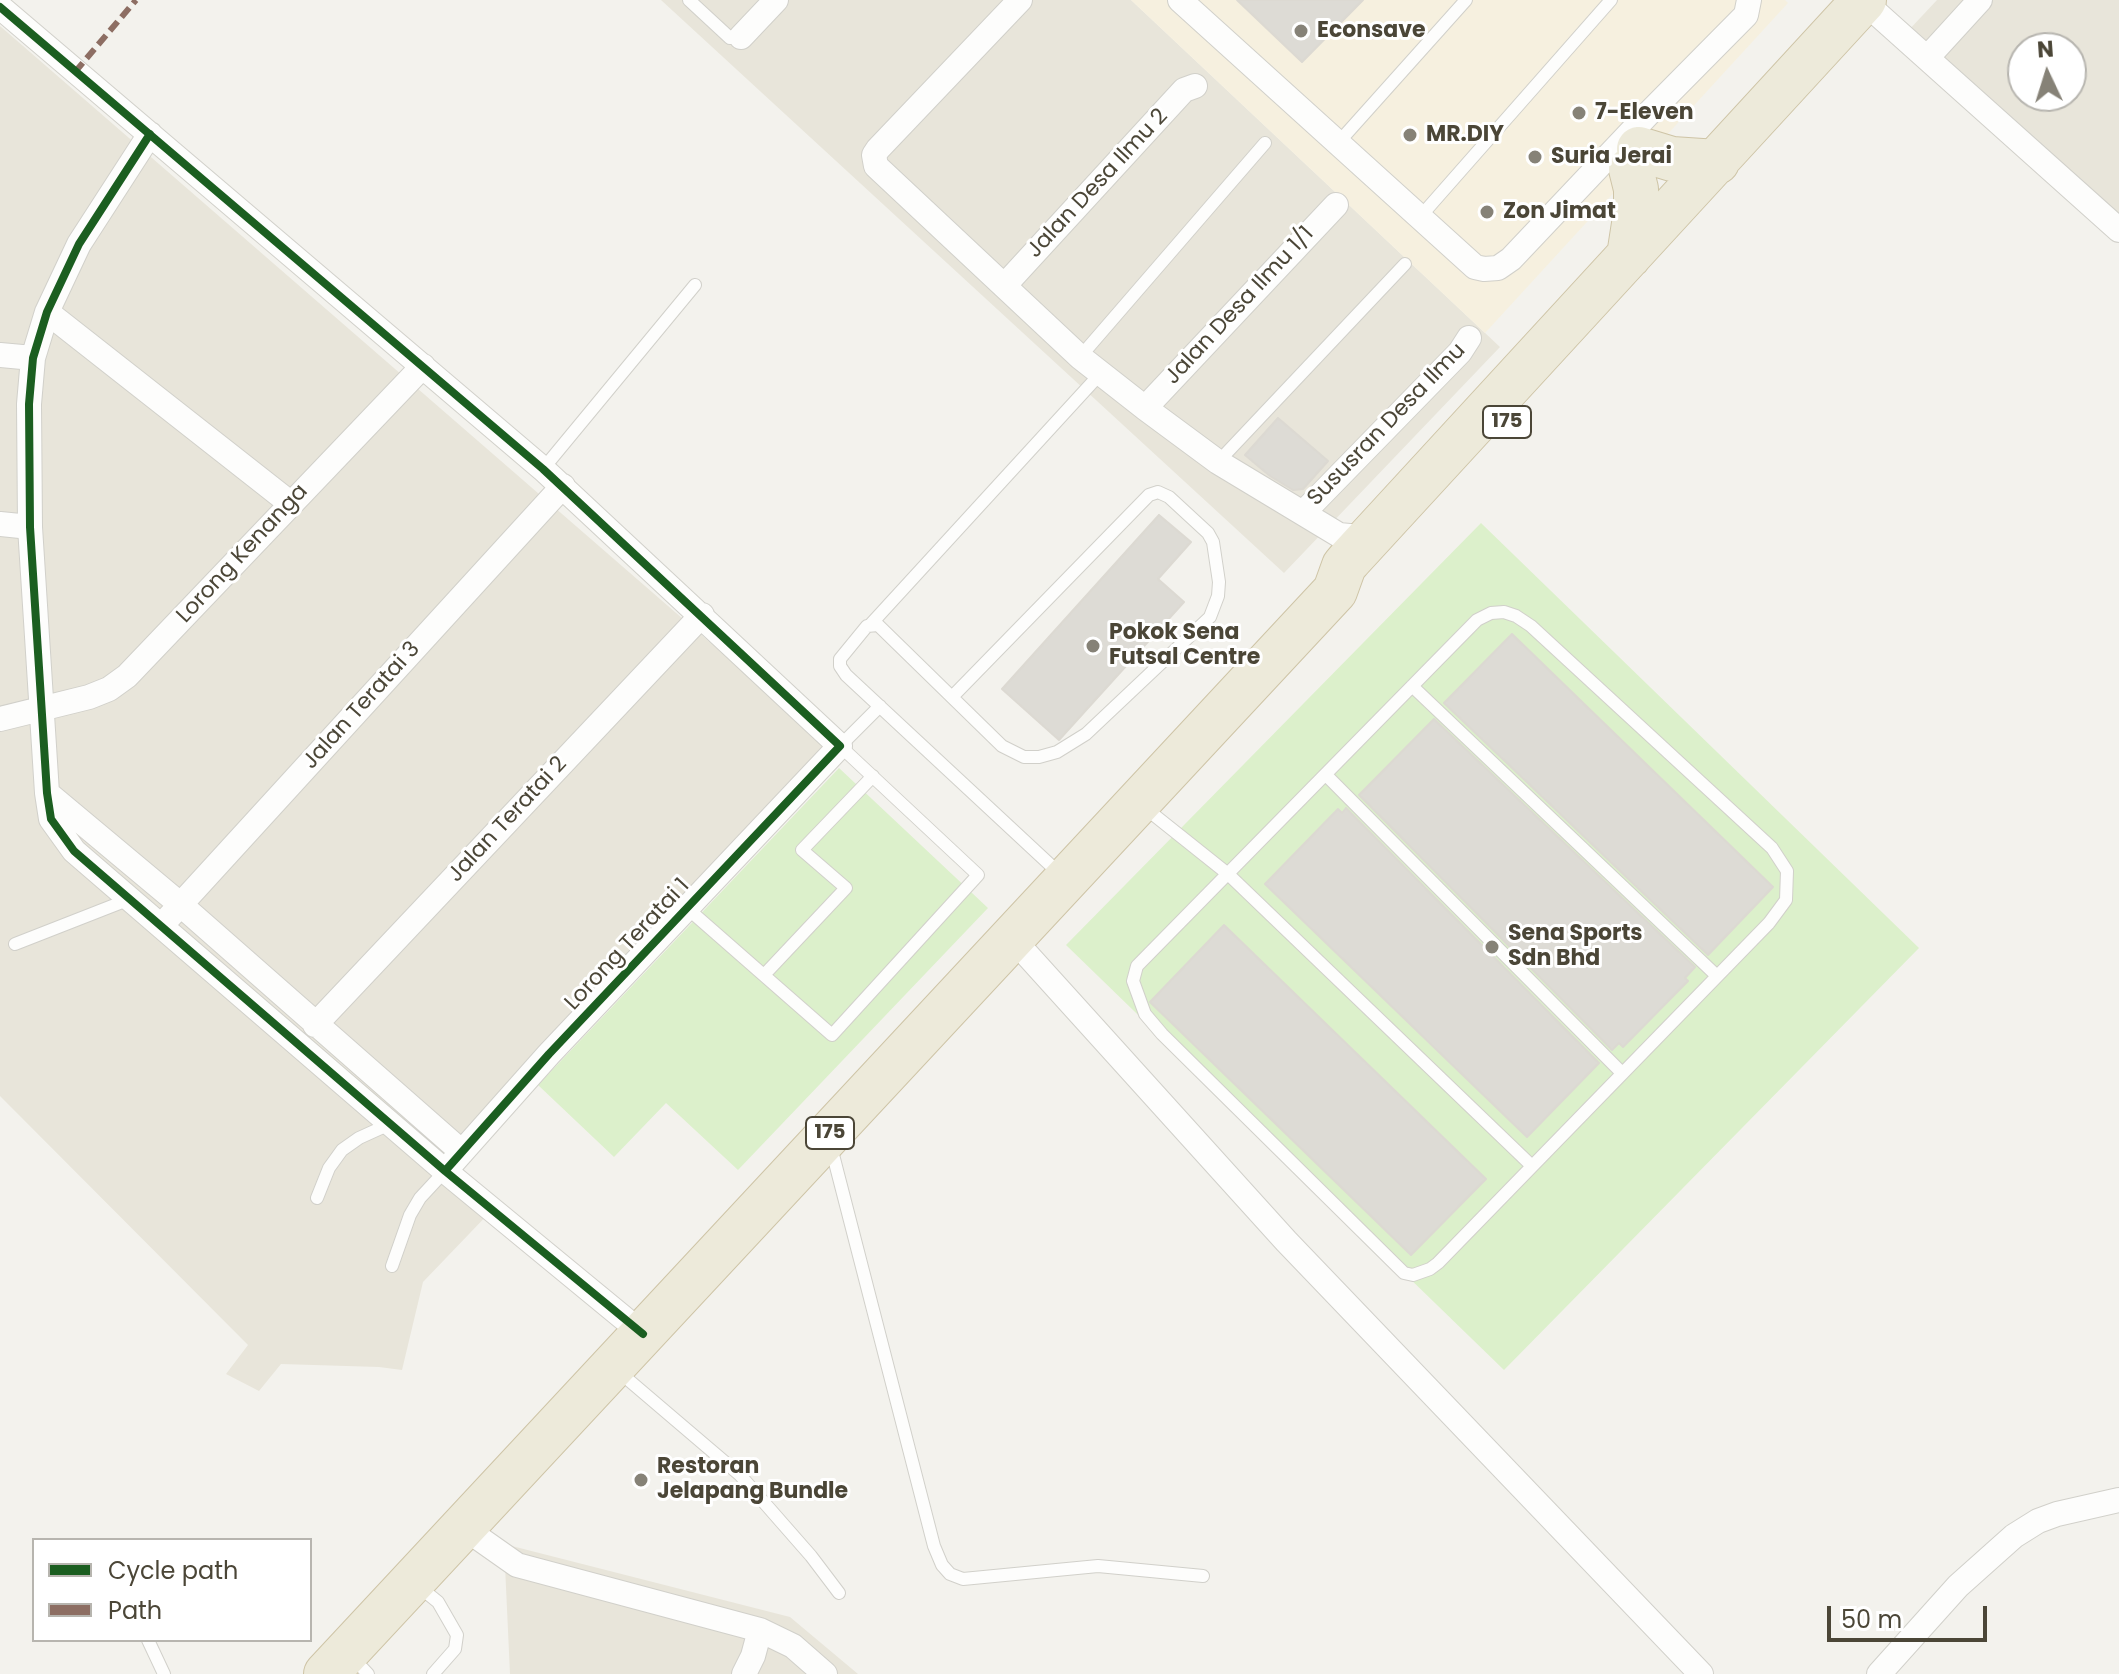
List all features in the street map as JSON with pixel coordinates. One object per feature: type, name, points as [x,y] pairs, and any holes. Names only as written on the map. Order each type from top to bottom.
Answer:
[{"type":"highway","name":"175","points":[[1348,556],[1360,580],[1872,4]]},
{"type":"highway","points":[[1629,256],[1636,189],[1625,153],[1672,159],[1692,204]]},
{"type":"highway","name":"175","points":[[347,1667],[412,1582],[1138,802],[1348,556],[1629,256],[1692,204]]},
{"type":"street","points":[[741,37],[776,0]]},
{"type":"street","points":[[1020,0],[878,149],[874,161],[1080,357],[1218,462],[1304,512],[1348,556]]},
{"type":"street","points":[[1180,0],[1475,267],[1498,268],[1625,153],[1746,15],[1749,0]]},
{"type":"street","points":[[1927,58],[1980,0]]},
{"type":"street","points":[[1872,4],[1927,58],[2119,230]]},
{"type":"street","points":[[0,7],[563,486],[840,746]]},
{"type":"street","name":"Jalan Desa Ilmu 2","points":[[1004,286],[1184,90],[1195,86]]},
{"type":"street","points":[[150,134],[79,244],[47,312],[33,358],[29,404],[30,527],[51,819],[74,851],[445,1171],[643,1334]]},
{"type":"street","points":[[1625,153],[1692,204]]},
{"type":"street","name":"Jalan Desa Ilmu 1/1","points":[[1145,408],[1336,205]]},
{"type":"street","points":[[47,312],[290,503]]},
{"type":"street","name":"Sususran Desa Ilmu","points":[[1304,512],[1460,352],[1469,338]]},
{"type":"street","points":[[0,355],[33,358]]},
{"type":"street","name":"Lorong Kenanga","points":[[0,719],[43,711],[89,697],[109,689],[127,676],[423,366]]},
{"type":"street","name":"Jalan Teratai 3","points":[[161,926],[563,486]]},
{"type":"street","points":[[0,524],[30,527]]},
{"type":"street","name":"Jalan Teratai 2","points":[[315,1025],[702,615]]},
{"type":"street","name":"Lorong Teratai 1","points":[[445,1171],[549,1054],[840,746]]},
{"type":"street","points":[[47,793],[181,905],[462,1152]]},
{"type":"street","points":[[1012,938],[1286,1241],[1701,1674]]},
{"type":"street","points":[[1879,1674],[1958,1586],[2014,1536],[2038,1521],[2057,1514],[2119,1500]]},
{"type":"street","points":[[463,1527],[517,1565],[760,1630],[793,1646],[825,1674]]},
{"type":"street","points":[[744,1674],[760,1630]]},
{"type":"lane","points":[[689,0],[730,38],[741,37]]},
{"type":"lane","points":[[1338,143],[1466,0]]},
{"type":"lane","points":[[1420,217],[1611,0]]},
{"type":"lane","points":[[1080,357],[1265,143]]},
{"type":"lane","points":[[1218,462],[1405,264]]},
{"type":"lane","points":[[543,469],[695,285]]},
{"type":"lane","points":[[1066,879],[846,675],[840,663],[842,654],[1101,373]]},
{"type":"lane","points":[[871,624],[882,629],[1002,746],[1024,757],[1039,757],[1070,746],[1086,734],[1210,617],[1218,596],[1219,582],[1213,542],[1208,533],[1169,497],[1158,492],[1149,495],[952,697]]},
{"type":"lane","points":[[1491,613],[1516,616],[1531,626],[1772,848],[1787,871],[1786,900],[1769,923],[1430,1269],[1413,1275],[1404,1273],[1162,1034],[1145,1014],[1133,981],[1137,966],[1412,686],[1477,620],[1491,613]]},
{"type":"lane","points":[[1412,686],[1717,976]]},
{"type":"lane","points":[[687,908],[832,1035],[978,875],[840,746],[880,706]]},
{"type":"lane","points":[[1326,775],[1622,1073]]},
{"type":"lane","points":[[764,975],[846,888],[802,850],[873,776]]},
{"type":"lane","points":[[1138,802],[1228,874],[1532,1166]]},
{"type":"lane","points":[[15,944],[130,899]]},
{"type":"lane","points":[[317,1198],[329,1168],[342,1150],[359,1138],[392,1123]]},
{"type":"lane","points":[[828,1136],[934,1546],[942,1565],[950,1574],[963,1579],[1098,1566],[1203,1576]]},
{"type":"lane","points":[[392,1266],[410,1215],[420,1198],[445,1171]]},
{"type":"lane","points":[[612,1367],[740,1475],[839,1593]]},
{"type":"lane","points":[[412,1582],[438,1602],[455,1629],[455,1649],[433,1674]]},
{"type":"lane","points":[[149,1642],[164,1674]]},
{"type":"shaded area","points":[[661,0],[1131,0],[1500,347],[1284,573]]},
{"type":"shaded area","points":[[1131,0],[1785,0],[1788,3],[1485,333]]},
{"type":"shaded area","points":[[1937,0],[2119,0],[2119,222],[1907,32]]},
{"type":"shaded area","points":[[0,26],[827,744],[446,1165],[493,1209],[423,1282],[402,1370],[281,1364],[259,1391],[226,1374],[248,1345],[0,1096]]},
{"type":"shaded area","points":[[504,1544],[790,1617],[858,1674],[510,1674]]},
{"type":"green space","name":"Sena Sports Sdn Bhd","points":[[1481,523],[1919,948],[1504,1370],[1066,945]]},
{"type":"green space","points":[[839,768],[988,908],[738,1170],[666,1103],[614,1157],[538,1085]]},
{"type":"building","name":"Econsave","points":[[1237,0],[1363,0],[1302,62]]},
{"type":"building","points":[[1278,418],[1328,461],[1303,489],[1293,490],[1245,455]]},
{"type":"building","name":"Pokok Sena Futsal Centre","points":[[1159,515],[1191,542],[1158,579],[1184,602],[1059,740],[1002,689]]},
{"type":"building","points":[[1512,634],[1773,887],[1708,955],[1444,703]]},
{"type":"building","points":[[1434,719],[1695,967],[1685,978],[1688,981],[1623,1047],[1619,1043],[1612,1050],[1359,795]]},
{"type":"building","points":[[1346,808],[1599,1063],[1527,1137],[1265,884],[1338,809],[1342,813]]},
{"type":"building","points":[[1224,925],[1486,1179],[1411,1255],[1150,1002]]},
{"type":"marked path","points":[[75,72],[136,0]]},
{"type":"cycle path","points":[[0,7],[543,469],[840,746],[549,1054],[445,1171]]},
{"type":"cycle path","points":[[150,134],[79,244],[47,312],[33,358],[29,404],[30,527],[51,819],[74,851],[445,1171],[643,1334]]},
{"type":"place","name":"Econsave","points":[[1301,31]]},
{"type":"place","name":"7-Eleven","points":[[1579,113]]},
{"type":"place","name":"MR.DIY","points":[[1410,135]]},
{"type":"place","name":"Suria Jerai","points":[[1535,157]]},
{"type":"place","name":"Zon Jimat","points":[[1487,212]]},
{"type":"place","name":"Pokok Sena Futsal Centre","points":[[1093,646]]},
{"type":"place","name":"Sena Sports Sdn Bhd","points":[[1492,947]]},
{"type":"place","name":"Restoran Jelapang Bundle","points":[[641,1480]]}]
